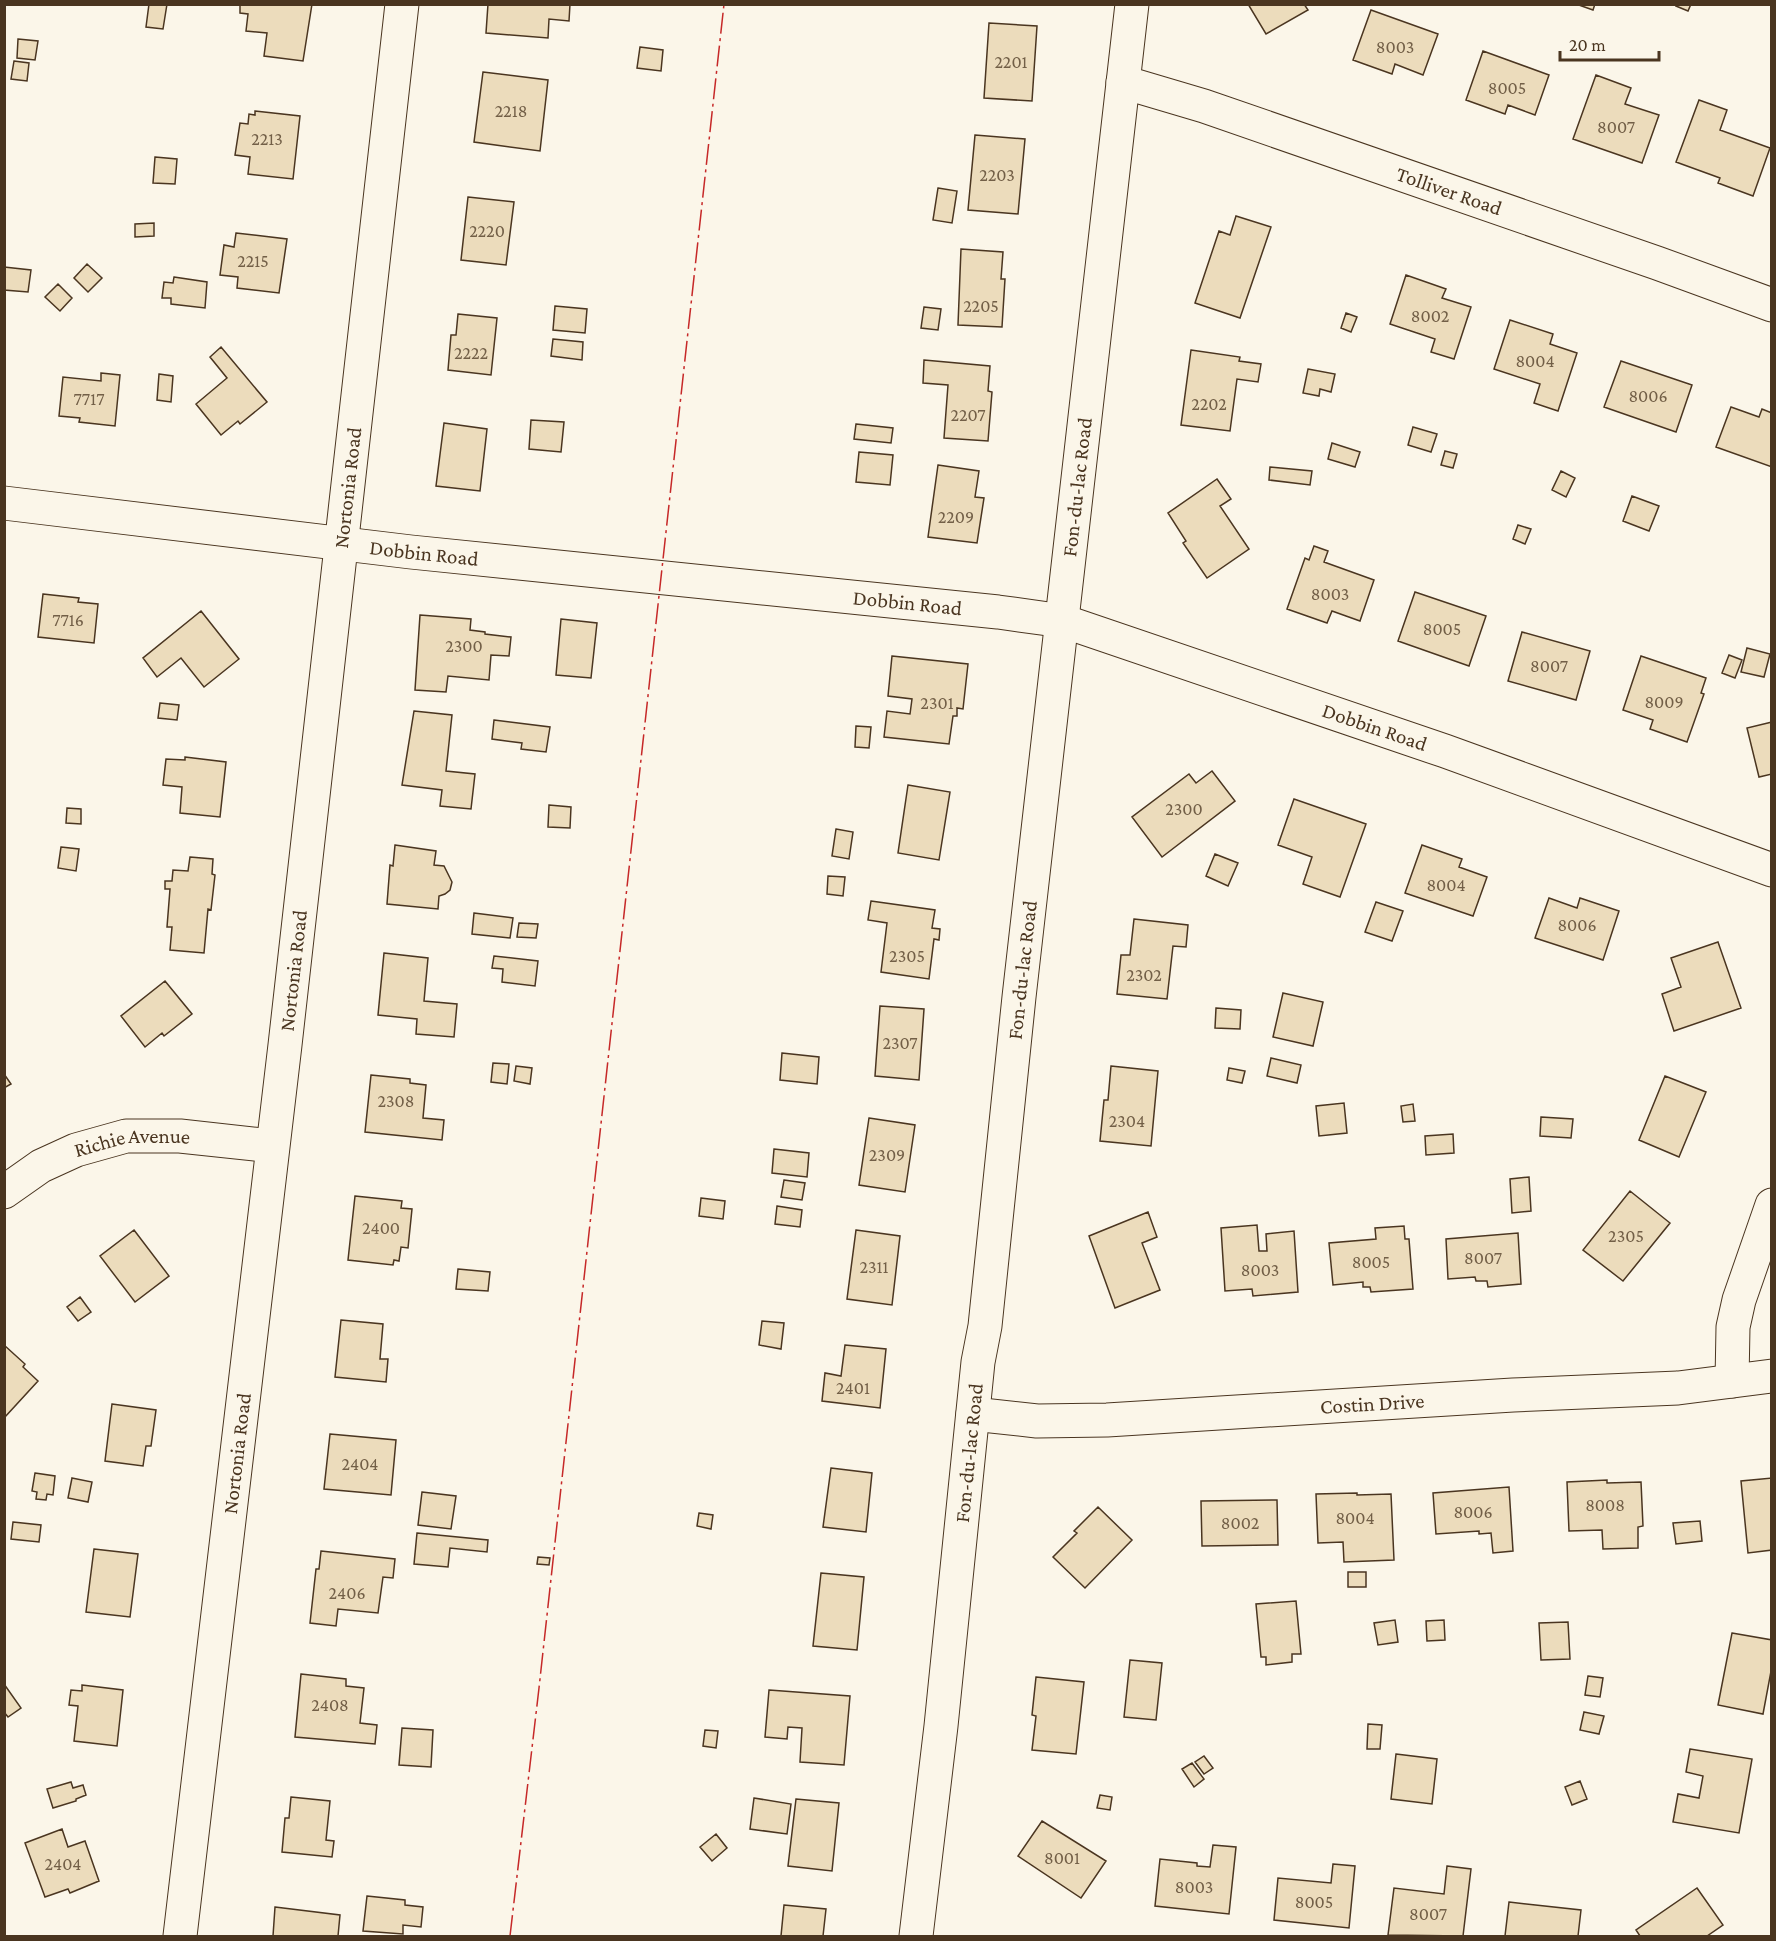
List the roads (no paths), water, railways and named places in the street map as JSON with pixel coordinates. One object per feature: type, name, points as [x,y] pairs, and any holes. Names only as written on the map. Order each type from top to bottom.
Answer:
[{"type":"street","name":"Nortonia Road","points":[[180,1936],[285,1045],[402,4]]},
{"type":"street","name":"Fon-du-lac Road","points":[[916,1936],[941,1726],[978,1362],[987,1314],[1019,997],[1132,4]]},
{"type":"street","name":"Tolliver Road","points":[[1123,82],[1215,110],[1772,305]]},
{"type":"street","name":"Dobbin Road","points":[[4,503],[340,543],[998,612],[1063,621],[1444,751],[1772,870]]},
{"type":"street","name":"Richie Avenue","points":[[4,1192],[41,1166],[75,1150],[126,1136],[180,1136],[272,1146]]},
{"type":"street","points":[[1732,1381],[1733,1327],[1739,1300],[1772,1205]]},
{"type":"street","name":"Costin Drive","points":[[973,1414],[1037,1421],[1107,1420],[1513,1395],[1678,1388],[1772,1376]]}]
